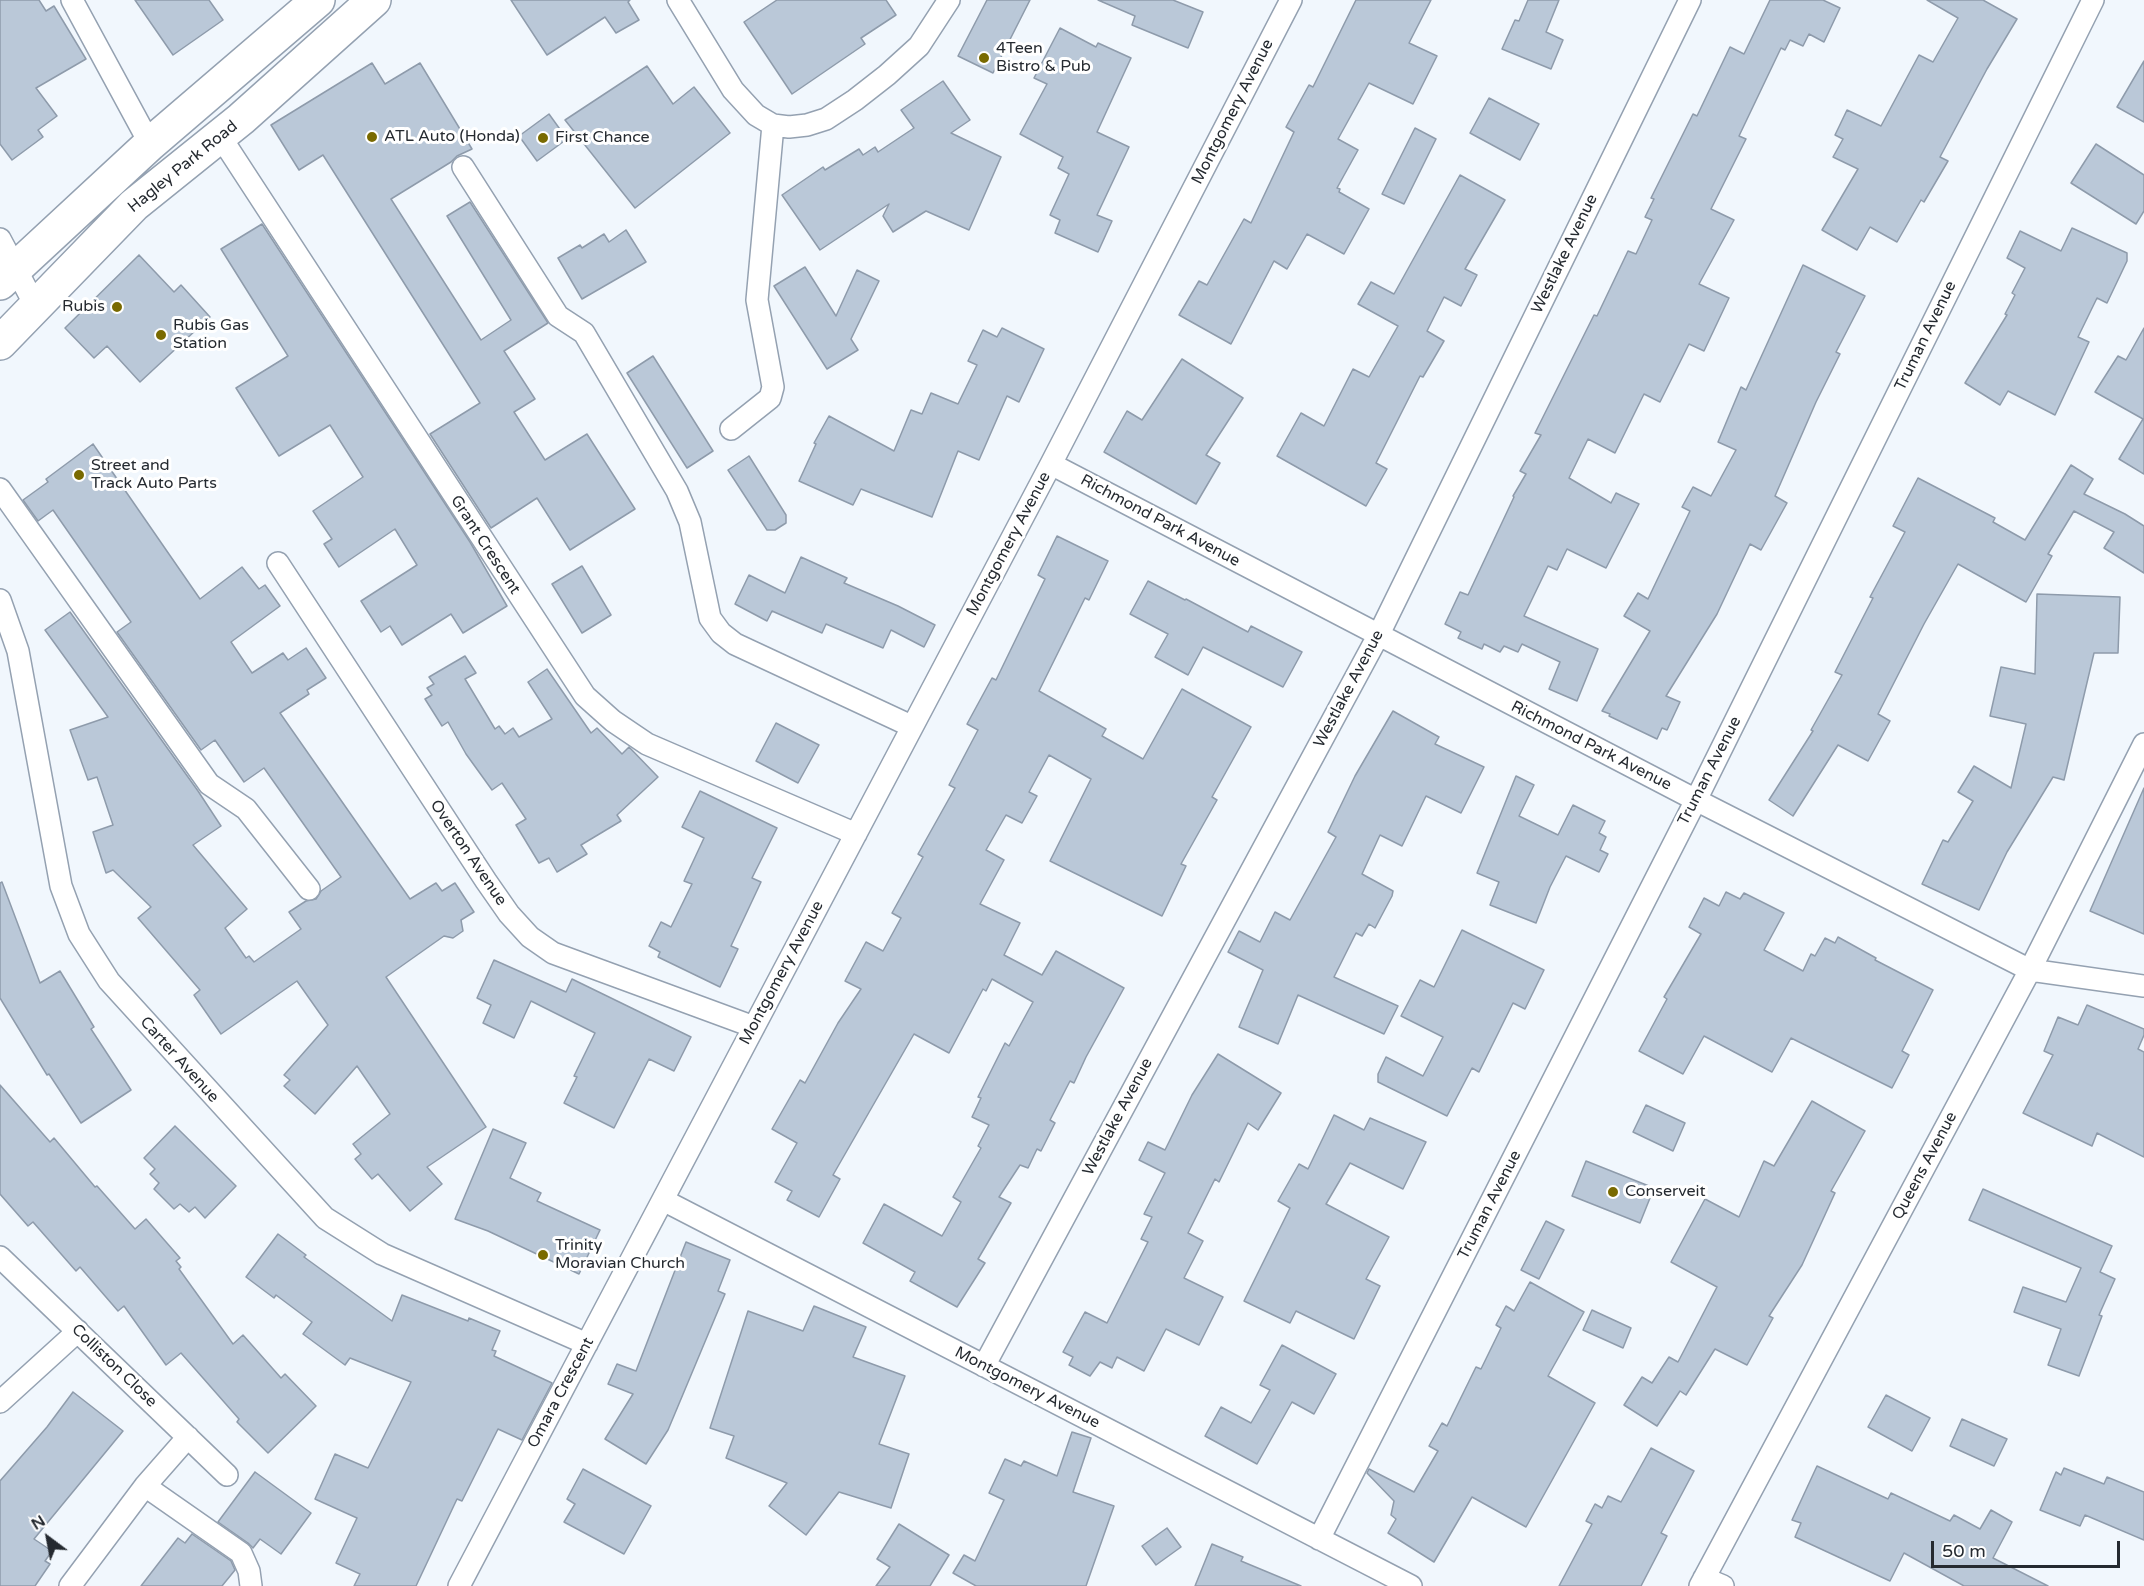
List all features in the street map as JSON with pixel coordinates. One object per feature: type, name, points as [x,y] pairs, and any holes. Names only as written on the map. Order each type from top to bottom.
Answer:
[{"type":"main road","name":"Hagley Park Road","points":[[0,343],[134,205],[220,136],[374,0]]},
{"type":"main road","points":[[8,276],[150,144],[312,2]]},
{"type":"street","points":[[72,0],[150,144]]},
{"type":"street","points":[[678,0],[733,90],[756,115],[772,125],[789,128],[807,125],[826,118],[855,100],[887,75],[919,46],[949,0]]},
{"type":"street","name":"Montgomery Avenue","points":[[1291,0],[1051,464],[663,1200],[1411,1586]]},
{"type":"street","name":"Westlake Avenue","points":[[984,1366],[1378,636],[1690,0]]},
{"type":"street","name":"Truman Avenue","points":[[1319,1539],[1696,800],[2093,0]]},
{"type":"street","points":[[731,429],[770,398],[773,387],[757,300],[772,125]]},
{"type":"street","name":"Grant Crescent","points":[[220,136],[585,696],[613,721],[647,744],[856,834]]},
{"type":"street","points":[[463,167],[558,316],[584,333],[677,491],[690,522],[710,618],[721,633],[735,644],[911,726]]},
{"type":"street","points":[[0,239],[8,276],[36,307]]},
{"type":"street","name":"Richmond Park Avenue","points":[[1051,464],[1378,636],[2030,970],[2144,986]]},
{"type":"street","points":[[0,489],[209,784],[246,809],[309,889]]},
{"type":"street","name":"Overton Avenue","points":[[278,563],[486,881],[509,914],[530,937],[553,953],[754,1027]]},
{"type":"street","name":"Carter Avenue","points":[[0,600],[18,651],[61,886],[79,934],[109,981],[325,1218],[382,1254],[587,1344]]},
{"type":"street","name":"Queens Avenue","points":[[1709,1583],[2030,970],[2144,744]]},
{"type":"street","name":"Omara Crescent","points":[[459,1586],[663,1200]]},
{"type":"street","name":"Colliston Close","points":[[0,1257],[227,1475]]},
{"type":"street","points":[[0,1402],[78,1331]]},
{"type":"street","points":[[70,1586],[145,1486],[188,1437]]},
{"type":"street","points":[[145,1486],[241,1553],[249,1571],[251,1586]]},
{"type":"building","points":[[0,0],[39,0],[46,11],[54,6],[86,59],[36,88],[57,116],[38,130],[43,137],[12,160],[0,144]]},
{"type":"building","points":[[135,0],[209,0],[223,20],[173,55]]},
{"type":"building","points":[[511,0],[630,0],[628,2],[639,20],[616,33],[605,17],[547,55]]},
{"type":"building","points":[[777,0],[886,0],[896,15],[861,38],[865,44],[792,94],[744,22]]},
{"type":"building","points":[[987,0],[1030,0],[993,73],[958,56]]},
{"type":"building","points":[[1098,0],[1173,0],[1203,12],[1188,48],[1132,25],[1135,16]]},
{"type":"building","points":[[1356,0],[1431,0],[1409,43],[1437,56],[1413,104],[1369,83],[1338,139],[1358,150],[1337,188],[1340,189],[1339,192],[1369,209],[1344,254],[1307,234],[1287,269],[1274,261],[1231,344],[1179,315],[1199,281],[1207,285],[1244,219],[1251,223],[1294,132],[1286,127],[1309,85],[1313,87]]},
{"type":"building","points":[[1528,0],[1559,0],[1546,32],[1563,40],[1551,69],[1502,49],[1515,20],[1519,21]]},
{"type":"building","points":[[1770,0],[1823,0],[1840,8],[1824,42],[1809,34],[1803,46],[1790,40],[1785,50],[1781,48],[1739,136],[1746,139],[1711,209],[1734,220],[1699,284],[1729,298],[1704,351],[1689,344],[1660,402],[1644,394],[1615,453],[1588,439],[1569,478],[1611,503],[1616,493],[1639,504],[1606,568],[1567,549],[1557,570],[1548,566],[1524,616],[1598,649],[1577,701],[1549,689],[1560,662],[1522,644],[1518,652],[1504,646],[1500,652],[1484,644],[1482,649],[1458,638],[1461,632],[1445,624],[1460,592],[1468,595],[1513,496],[1526,474],[1520,471],[1541,435],[1535,433],[1594,315],[1597,316],[1628,251],[1636,254],[1652,220],[1645,217],[1654,199],[1651,198],[1693,114],[1697,116],[1730,47],[1744,54]]},
{"type":"building","points":[[1927,0],[1983,0],[2017,19],[1987,69],[1940,157],[1948,161],[1924,202],[1921,200],[1897,242],[1870,227],[1857,250],[1822,230],[1858,169],[1833,157],[1843,139],[1835,135],[1847,110],[1881,126],[1919,55],[1933,62],[1958,18]]},
{"type":"building","points":[[1060,28],[1096,47],[1098,43],[1131,58],[1097,132],[1129,147],[1097,215],[1112,221],[1098,252],[1055,233],[1060,220],[1050,215],[1069,174],[1058,168],[1063,157],[1020,134],[1047,84],[1034,78]]},
{"type":"building","points":[[2144,61],[2144,122],[2117,107]]},
{"type":"building","points":[[372,63],[385,84],[420,63],[472,149],[457,156],[391,199],[481,340],[511,320],[447,216],[470,202],[548,323],[504,351],[535,399],[514,412],[545,460],[587,434],[635,509],[570,550],[537,498],[491,528],[430,434],[480,403],[323,155],[299,170],[271,125]]},
{"type":"building","points":[[647,66],[673,104],[694,87],[730,133],[635,208],[565,120]]},
{"type":"building","points":[[943,81],[970,120],[951,133],[1001,157],[969,230],[926,211],[893,232],[883,216],[889,204],[820,250],[782,195],[823,167],[825,170],[859,149],[863,155],[875,147],[878,152],[914,128],[901,110]]},
{"type":"building","points":[[1489,98],[1539,124],[1520,160],[1470,133]]},
{"type":"building","name":"First Chance","points":[[549,114],[567,139],[537,161],[519,136]]},
{"type":"building","points":[[1415,128],[1436,139],[1404,204],[1382,194]]},
{"type":"building","points":[[2096,144],[2144,175],[2144,211],[2136,224],[2071,183]]},
{"type":"building","points":[[1460,175],[1505,200],[1465,269],[1477,275],[1461,306],[1444,297],[1427,331],[1444,341],[1423,377],[1420,376],[1376,463],[1387,469],[1366,506],[1277,456],[1301,413],[1324,426],[1353,369],[1369,377],[1398,326],[1358,304],[1371,282],[1394,294]]},
{"type":"building","points":[[262,224],[470,542],[507,606],[463,633],[451,614],[402,645],[390,626],[381,632],[361,601],[417,565],[395,529],[339,567],[324,544],[332,539],[313,511],[363,477],[330,425],[279,456],[236,388],[288,356],[221,249]]},
{"type":"building","points":[[2072,228],[2127,253],[2127,261],[2107,303],[2097,298],[2078,337],[2089,342],[2055,415],[2008,391],[2000,405],[1965,383],[2007,315],[2005,314],[2015,295],[2012,293],[2025,268],[2007,258],[2020,231],[2061,251]]},
{"type":"building","points":[[626,230],[646,262],[582,299],[558,258],[580,245],[582,248],[604,234],[609,242]]},
{"type":"building","points":[[139,255],[174,292],[181,285],[210,317],[140,382],[107,346],[94,358],[65,328]]},
{"type":"building","points":[[1803,265],[1865,296],[1836,352],[1840,354],[1816,402],[1775,496],[1787,503],[1761,550],[1750,544],[1717,614],[1666,696],[1680,702],[1667,730],[1662,728],[1657,739],[1602,711],[1650,631],[1624,616],[1638,593],[1648,599],[1690,511],[1682,507],[1693,487],[1711,496],[1736,450],[1718,442],[1741,387],[1746,390]]},
{"type":"building","points":[[805,267],[836,316],[857,270],[879,281],[851,339],[858,350],[827,369],[774,286]]},
{"type":"building","points":[[1002,328],[1044,349],[1019,402],[1007,396],[979,460],[958,451],[932,517],[861,489],[853,505],[799,481],[816,444],[814,443],[829,416],[894,451],[911,410],[922,414],[931,393],[958,404],[977,365],[968,361],[983,330],[997,337]]},
{"type":"building","points":[[2144,328],[2144,474],[2119,459],[2143,419],[2095,392],[2118,356],[2126,360]]},
{"type":"building","points":[[653,356],[713,451],[687,468],[627,373]]},
{"type":"building","points":[[1182,359],[1243,398],[1206,455],[1220,463],[1196,504],[1104,452],[1127,411],[1142,420]]},
{"type":"building","points":[[93,444],[200,599],[242,567],[259,589],[265,585],[280,606],[231,642],[252,673],[283,653],[288,660],[306,648],[326,678],[307,690],[309,694],[280,713],[410,899],[436,883],[442,891],[455,883],[474,912],[461,920],[463,931],[453,938],[444,936],[386,977],[486,1127],[427,1167],[442,1184],[410,1211],[378,1174],[372,1179],[355,1159],[361,1154],[353,1144],[390,1114],[357,1066],[315,1114],[284,1086],[290,1080],[284,1075],[328,1025],[297,981],[221,1034],[194,995],[200,990],[138,918],[151,907],[113,870],[106,873],[93,832],[113,825],[97,777],[88,780],[70,730],[108,717],[45,630],[70,612],[221,826],[193,845],[247,909],[225,928],[246,958],[249,956],[254,962],[301,929],[289,912],[306,901],[316,899],[321,891],[341,877],[264,768],[244,782],[215,740],[201,750],[117,632],[131,622],[53,510],[38,521],[23,500],[48,482],[46,479]]},
{"type":"building","points":[[749,456],[786,515],[786,523],[775,530],[767,530],[728,470]]},
{"type":"building","points":[[2071,465],[2093,479],[2084,494],[2144,526],[2144,573],[2104,548],[2114,532],[2074,511],[2048,554],[2052,556],[2026,602],[1958,564],[1878,714],[1890,721],[1868,761],[1838,745],[1793,816],[1769,800],[1813,731],[1811,730],[1842,675],[1835,672],[1873,598],[1870,597],[1905,532],[1893,526],[1918,478],[1995,518],[1993,522],[2025,540]]},
{"type":"building","points":[[1057,536],[1108,561],[1089,600],[1085,598],[1039,691],[1106,729],[1102,736],[1143,759],[1182,689],[1251,727],[1212,797],[1217,800],[1181,864],[1186,866],[1162,916],[1050,861],[1091,779],[1049,755],[1029,792],[1037,796],[1022,823],[1006,815],[986,850],[1004,860],[980,904],[1020,923],[1004,955],[1042,975],[1056,951],[1124,988],[1074,1083],[1070,1081],[1050,1120],[1055,1123],[1041,1151],[1037,1149],[1028,1168],[1020,1165],[999,1197],[1011,1203],[978,1259],[985,1263],[957,1307],[910,1281],[915,1272],[863,1243],[884,1204],[942,1236],[961,1202],[953,1197],[981,1148],[978,1146],[989,1125],[972,1117],[981,1098],[978,1097],[1005,1043],[1009,1046],[1033,1002],[992,979],[986,991],[983,989],[949,1053],[914,1034],[833,1175],[840,1179],[819,1217],[787,1200],[792,1191],[775,1182],[797,1143],[772,1129],[800,1080],[805,1083],[838,1023],[861,989],[845,981],[866,942],[883,951],[901,918],[892,913],[923,857],[918,854],[955,788],[949,785],[978,730],[967,724],[992,678],[996,680],[1045,579],[1038,575]]},
{"type":"building","points":[[801,557],[847,578],[844,583],[935,625],[924,647],[891,630],[883,648],[826,624],[822,633],[772,611],[767,621],[735,604],[749,575],[785,593]]},
{"type":"building","points":[[582,566],[611,615],[582,633],[552,584]]},
{"type":"building","points":[[1148,581],[1248,632],[1251,626],[1302,652],[1283,687],[1203,647],[1188,675],[1155,657],[1168,634],[1130,614]]},
{"type":"building","points":[[2037,594],[2120,597],[2118,653],[2094,653],[2064,780],[2053,777],[2007,852],[1979,910],[1922,884],[1943,840],[1948,842],[1973,801],[1958,792],[1974,766],[2011,788],[2026,724],[1990,716],[2001,667],[2035,674]]},
{"type":"building","points":[[465,656],[476,673],[465,679],[495,729],[499,726],[505,734],[513,728],[519,737],[552,719],[528,682],[547,669],[591,733],[597,728],[622,754],[629,747],[658,777],[617,815],[621,821],[581,845],[587,854],[557,872],[549,858],[539,863],[516,825],[526,819],[502,783],[492,790],[466,754],[448,722],[442,726],[425,699],[432,695],[427,688],[434,684],[429,677]]},
{"type":"building","points":[[1393,711],[1439,737],[1435,744],[1484,767],[1461,813],[1426,796],[1402,846],[1380,835],[1362,874],[1393,891],[1392,896],[1375,928],[1369,924],[1362,936],[1356,933],[1334,977],[1398,1006],[1384,1034],[1298,995],[1278,1044],[1239,1027],[1263,970],[1228,952],[1239,931],[1260,942],[1275,912],[1290,920],[1336,837],[1328,832],[1355,776]]},
{"type":"building","points":[[776,723],[819,745],[798,783],[756,761]]},
{"type":"building","points":[[1516,776],[1534,785],[1519,816],[1558,835],[1573,805],[1605,821],[1599,833],[1606,837],[1600,850],[1608,854],[1599,872],[1566,856],[1550,887],[1536,923],[1490,905],[1499,882],[1477,873]]},
{"type":"building","points":[[2144,788],[2144,934],[2090,911]]},
{"type":"building","points":[[700,791],[777,828],[752,878],[761,882],[731,946],[738,949],[720,987],[658,957],[660,952],[649,946],[661,922],[671,927],[692,884],[684,881],[704,838],[682,827]]},
{"type":"building","points":[[2,882],[40,983],[60,971],[94,1027],[91,1029],[131,1090],[81,1123],[49,1074],[47,1075],[0,998],[0,883]]},
{"type":"building","points":[[1726,892],[1740,899],[1744,893],[1784,913],[1764,950],[1803,971],[1811,954],[1815,956],[1825,938],[1835,943],[1838,937],[1876,958],[1875,960],[1933,990],[1902,1051],[1909,1055],[1892,1088],[1791,1038],[1772,1072],[1704,1036],[1683,1074],[1639,1051],[1667,999],[1664,997],[1701,934],[1689,927],[1704,898],[1719,906]]},
{"type":"building","points":[[1462,930],[1544,970],[1525,1009],[1513,1003],[1479,1072],[1472,1068],[1447,1116],[1378,1082],[1378,1074],[1386,1057],[1423,1076],[1443,1037],[1401,1016],[1420,980],[1434,987]]},
{"type":"building","points":[[494,960],[566,992],[572,979],[691,1037],[674,1071],[649,1059],[614,1128],[564,1103],[595,1033],[531,1001],[514,1038],[483,1023],[491,1005],[477,998]]},
{"type":"building","points":[[2087,1005],[2144,1029],[2138,1049],[2144,1052],[2144,1157],[2097,1133],[2092,1146],[2023,1113],[2053,1055],[2044,1051],[2058,1017],[2078,1025]]},
{"type":"building","points":[[1218,1054],[1281,1093],[1258,1130],[1248,1123],[1219,1182],[1215,1179],[1188,1233],[1203,1241],[1184,1278],[1223,1297],[1199,1345],[1166,1329],[1144,1371],[1117,1357],[1112,1368],[1100,1362],[1090,1376],[1069,1365],[1073,1357],[1063,1352],[1085,1312],[1107,1323],[1148,1242],[1141,1239],[1152,1217],[1144,1214],[1165,1173],[1139,1160],[1148,1142],[1165,1150],[1192,1095]]},
{"type":"building","points":[[0,1085],[50,1142],[54,1138],[95,1187],[97,1186],[135,1229],[146,1219],[180,1258],[176,1261],[181,1267],[179,1269],[233,1344],[243,1335],[281,1378],[285,1374],[316,1406],[268,1453],[237,1422],[239,1419],[181,1353],[166,1365],[124,1306],[118,1311],[80,1267],[76,1271],[33,1222],[28,1226],[0,1194]]},
{"type":"building","points":[[1812,1101],[1865,1131],[1831,1191],[1835,1193],[1802,1265],[1769,1316],[1773,1318],[1747,1365],[1715,1349],[1686,1395],[1680,1391],[1657,1426],[1624,1405],[1642,1377],[1652,1383],[1669,1357],[1678,1362],[1717,1287],[1671,1262],[1705,1199],[1739,1217],[1764,1161],[1774,1166]]},
{"type":"building","points":[[1646,1105],[1685,1123],[1673,1151],[1633,1132]]},
{"type":"building","points":[[1334,1115],[1364,1130],[1370,1118],[1426,1142],[1403,1189],[1350,1163],[1326,1204],[1389,1237],[1366,1279],[1380,1286],[1354,1339],[1296,1311],[1290,1323],[1244,1301],[1290,1208],[1278,1201],[1299,1164],[1308,1169]]},
{"type":"building","points":[[175,1126],[236,1186],[205,1218],[195,1207],[189,1212],[180,1204],[174,1209],[154,1189],[159,1183],[150,1174],[155,1169],[144,1158]]},
{"type":"building","points":[[493,1129],[526,1143],[510,1178],[541,1193],[537,1201],[600,1230],[579,1274],[488,1231],[455,1219]]},
{"type":"building","name":"Conserveit","points":[[1586,1161],[1654,1188],[1640,1223],[1572,1196]]},
{"type":"building","points":[[1983,1189],[2112,1246],[2100,1272],[2115,1279],[2099,1315],[2102,1316],[2079,1376],[2048,1365],[2061,1329],[2014,1312],[2023,1287],[2066,1302],[2081,1268],[1969,1220]]},
{"type":"building","points":[[1546,1221],[1564,1230],[1539,1279],[1521,1270]]},
{"type":"building","points":[[278,1234],[306,1255],[304,1257],[392,1321],[402,1295],[468,1321],[469,1318],[500,1331],[492,1350],[496,1351],[494,1356],[552,1383],[522,1440],[498,1429],[462,1501],[457,1499],[416,1586],[354,1586],[360,1574],[336,1563],[357,1518],[315,1499],[335,1454],[368,1468],[411,1382],[350,1358],[345,1365],[303,1334],[312,1322],[276,1295],[274,1298],[246,1277]]},
{"type":"building","points":[[686,1242],[730,1260],[718,1291],[725,1294],[668,1430],[646,1464],[605,1439],[633,1394],[608,1384],[617,1364],[636,1371]]},
{"type":"building","points":[[1530,1282],[1584,1312],[1548,1376],[1595,1403],[1526,1527],[1472,1497],[1434,1562],[1388,1533],[1396,1519],[1391,1515],[1394,1501],[1367,1473],[1369,1469],[1414,1492],[1438,1451],[1429,1446],[1442,1423],[1447,1426],[1476,1367],[1481,1369],[1501,1328],[1496,1325],[1506,1306],[1514,1311]]},
{"type":"building","points":[[814,1306],[866,1327],[853,1357],[905,1376],[879,1444],[909,1454],[891,1508],[839,1492],[806,1535],[769,1506],[787,1483],[726,1458],[734,1436],[710,1428],[748,1311],[803,1331]]},
{"type":"building","points":[[1592,1310],[1631,1328],[1623,1348],[1583,1330]]},
{"type":"building","points":[[1282,1345],[1336,1374],[1314,1414],[1292,1402],[1257,1464],[1205,1436],[1221,1407],[1251,1423],[1270,1390],[1260,1385]]},
{"type":"building","points":[[73,1392],[123,1431],[34,1539],[52,1551],[45,1561],[50,1564],[35,1586],[0,1586],[0,1481],[47,1427]]},
{"type":"building","points":[[1886,1395],[1930,1418],[1912,1451],[1868,1427]]},
{"type":"building","points":[[1962,1419],[2007,1439],[1994,1466],[1950,1446]]},
{"type":"building","points":[[1072,1432],[1091,1438],[1073,1492],[1114,1506],[1086,1586],[976,1586],[953,1573],[964,1555],[975,1561],[1004,1500],[989,1493],[1005,1459],[1021,1466],[1024,1461],[1057,1476]]},
{"type":"building","points":[[1651,1448],[1694,1471],[1661,1533],[1667,1536],[1641,1586],[1559,1586],[1592,1524],[1586,1521],[1595,1504],[1602,1508],[1608,1496],[1621,1502]]},
{"type":"building","points":[[1817,1466],[1888,1499],[1891,1493],[1950,1521],[1954,1515],[1980,1529],[1991,1510],[2012,1522],[1993,1558],[2048,1586],[1964,1586],[1904,1553],[1890,1581],[1795,1537],[1801,1523],[1792,1520]]},
{"type":"building","points":[[2064,1468],[2104,1484],[2107,1477],[2144,1492],[2144,1540],[2085,1515],[2080,1526],[2040,1510],[2056,1472],[2061,1475]]},
{"type":"building","points":[[583,1469],[651,1506],[624,1554],[564,1522],[575,1504],[567,1499]]},
{"type":"building","points":[[255,1472],[311,1513],[281,1554],[260,1539],[253,1548],[218,1522]]},
{"type":"building","points":[[899,1524],[949,1555],[930,1586],[876,1586],[890,1567],[877,1559]]},
{"type":"building","points":[[1167,1528],[1181,1547],[1156,1565],[1142,1546]]},
{"type":"building","points":[[192,1534],[231,1561],[235,1570],[222,1586],[141,1586],[178,1538],[185,1543]]},
{"type":"building","points":[[1212,1544],[1243,1557],[1241,1561],[1301,1586],[1195,1586]]},
{"type":"place","name":"4Teen Bistro & Pub","points":[[984,58]]},
{"type":"place","name":"ATL Auto (Honda)","points":[[372,137]]},
{"type":"place","name":"First Chance","points":[[543,138]]},
{"type":"place","name":"Rubis","points":[[117,307]]},
{"type":"place","name":"Rubis Gas Station","points":[[161,335]]},
{"type":"place","name":"Street and Track Auto Parts","points":[[79,475]]},
{"type":"place","name":"Conserveit","points":[[1613,1192]]},
{"type":"place","name":"Trinity Moravian Church","points":[[543,1255]]}]
